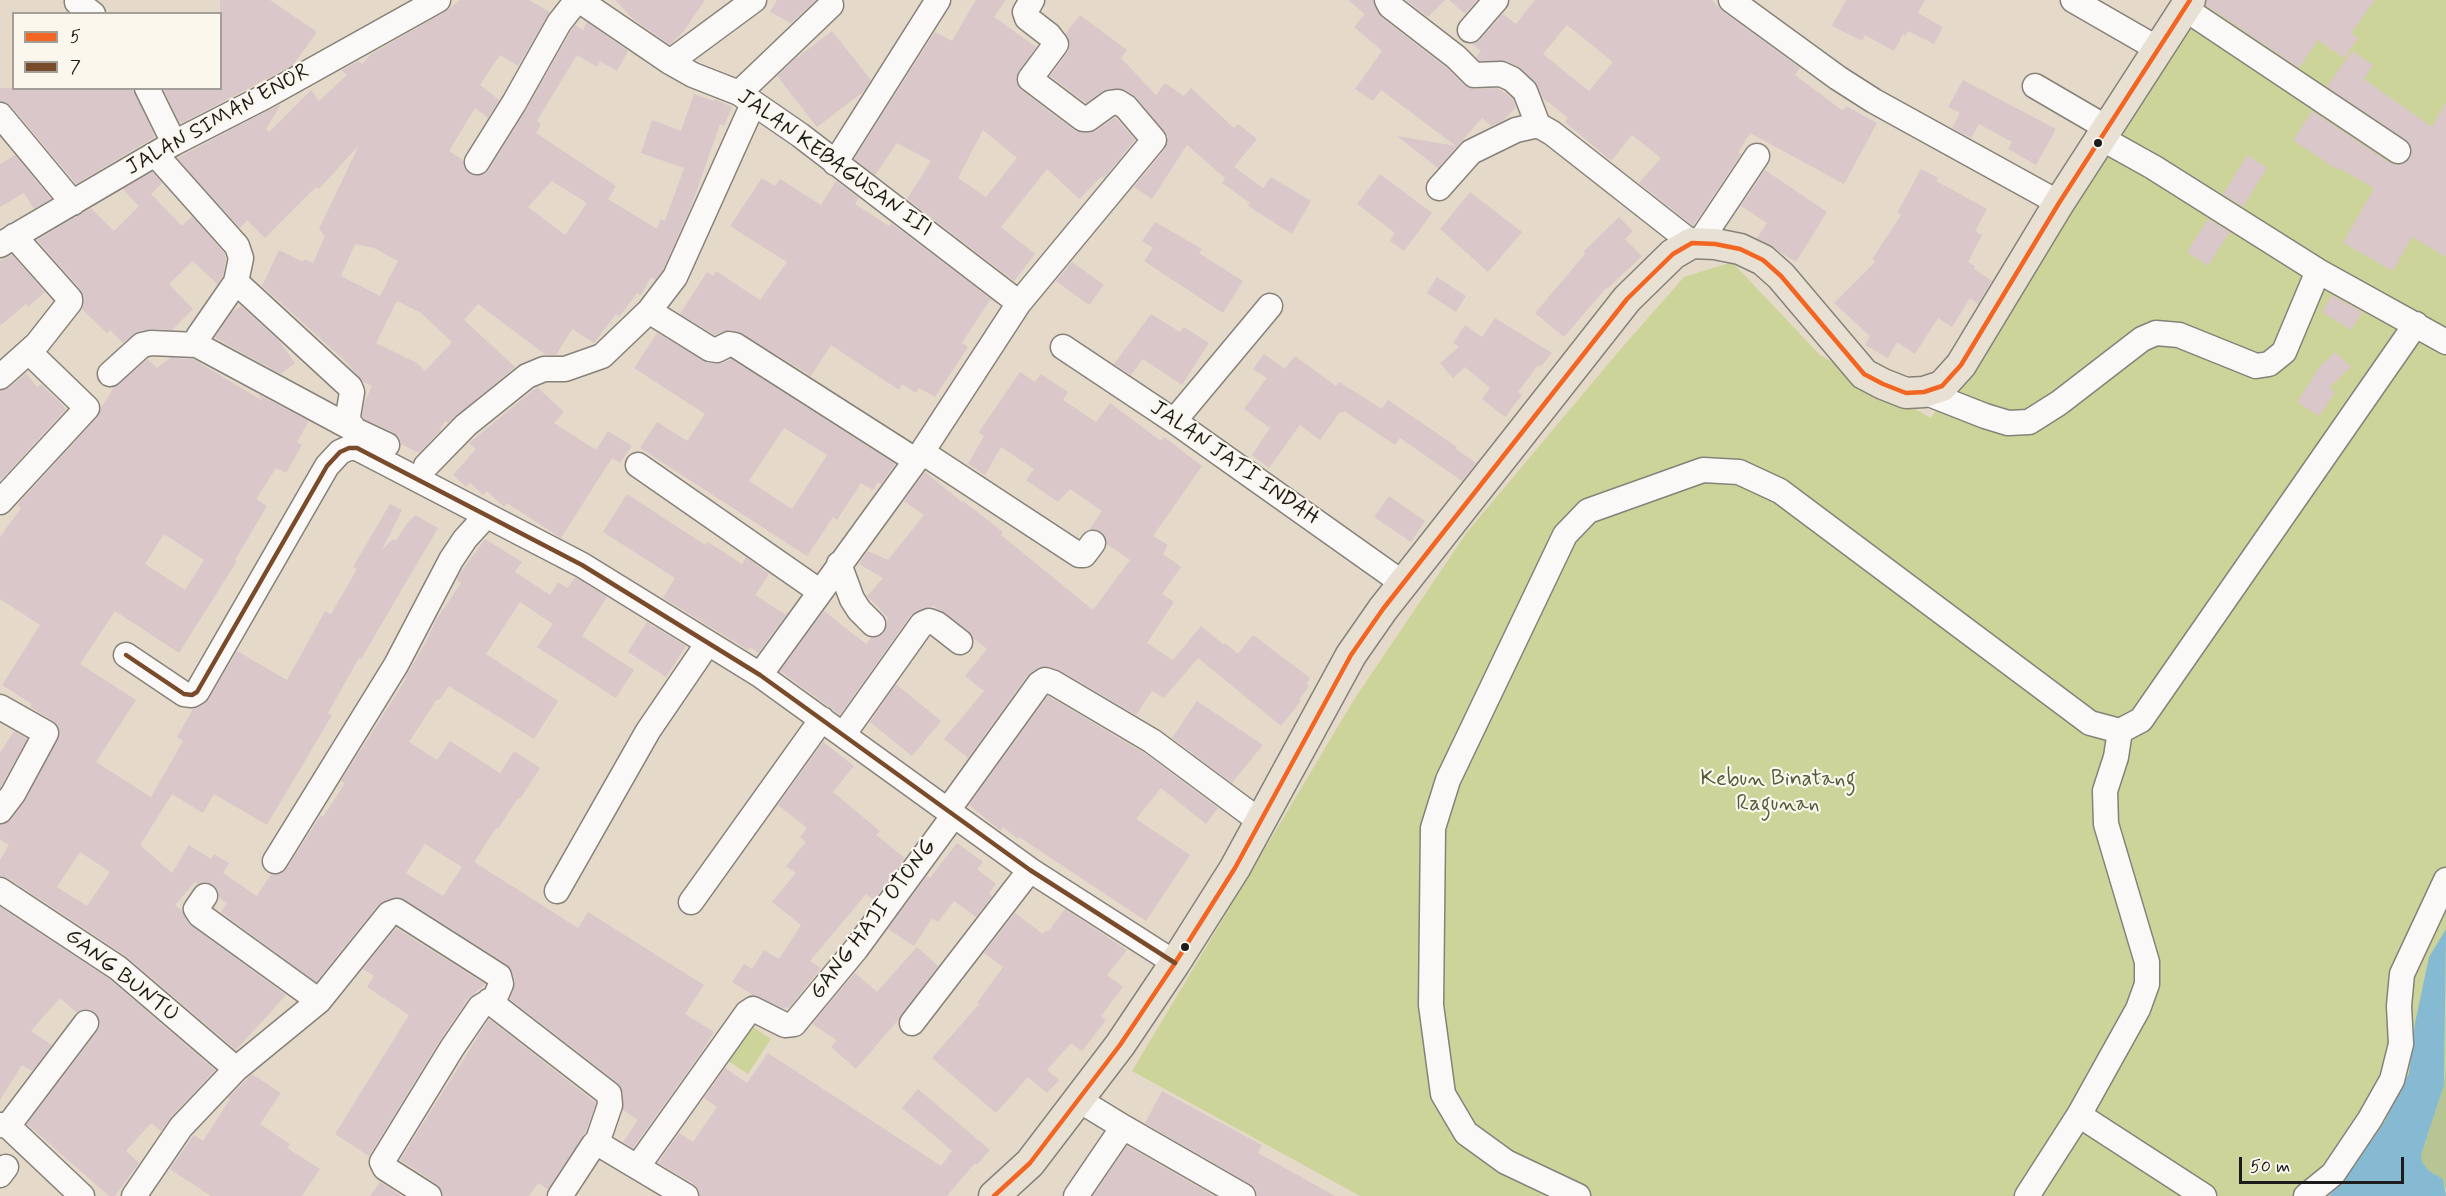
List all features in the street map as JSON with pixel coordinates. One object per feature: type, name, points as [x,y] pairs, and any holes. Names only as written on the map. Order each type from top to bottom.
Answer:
[{"type":"main road","points":[[994,1196],[1030,1163],[1079,1100],[1120,1046],[1175,963],[1235,868],[1352,655],[1405,581],[1627,299],[1673,255],[1695,243],[1740,249],[1763,260],[1781,276],[1864,374],[1906,393],[1924,392],[1942,387],[1960,365],[2059,203],[2187,4]]},
{"type":"street","name":"JALAN SIMAN ENOR","points":[[7,241],[165,149],[438,0]]},
{"type":"street","points":[[477,162],[514,103],[559,23],[578,0]]},
{"type":"street","name":"JALAN KEBAGUSAN III","points":[[578,0],[670,62],[693,75],[746,98],[800,135],[1020,303]]},
{"type":"street","points":[[670,62],[754,0]]},
{"type":"street","points":[[835,163],[938,0]]},
{"type":"street","points":[[760,675],[919,456],[1020,303],[1154,140],[1126,107],[1118,102],[1110,104],[1088,119],[1083,119],[1030,79],[1056,44],[1049,35],[1027,18],[1025,12],[1032,0]]},
{"type":"street","points":[[1387,0],[1390,6],[1456,57],[1469,72],[1474,75],[1501,74],[1512,79],[1525,91],[1538,125],[1552,133],[1695,243],[1757,156]]},
{"type":"street","points":[[1470,30],[1496,0]]},
{"type":"street","points":[[1731,0],[1838,78],[1874,101],[2059,203]]},
{"type":"street","points":[[2073,0],[2158,49]]},
{"type":"street","points":[[2187,4],[2398,151]]},
{"type":"street","points":[[426,466],[466,425],[527,376],[544,369],[565,369],[602,356],[649,311],[675,277],[746,98],[831,5]]},
{"type":"street","points":[[2035,86],[2153,168],[2318,271],[2446,342]]},
{"type":"street","points":[[148,90],[165,149],[237,246],[242,258],[236,282],[198,337],[197,345]]},
{"type":"street","points":[[0,115],[73,202]]},
{"type":"street","points":[[1439,188],[1471,152],[1516,130],[1538,125]]},
{"type":"street","points":[[0,377],[29,352],[68,305],[70,299],[7,241]]},
{"type":"street","points":[[1924,392],[2008,423],[2029,422],[2059,403],[2142,339],[2156,333],[2179,335],[2256,366],[2269,364],[2284,352],[2318,271]]},
{"type":"street","points":[[236,282],[350,387],[352,392],[348,416],[355,430]]},
{"type":"street","points":[[1174,421],[1270,306]]},
{"type":"street","points":[[649,311],[710,348],[717,350],[729,344],[735,345],[1079,555],[1084,555],[1093,543]]},
{"type":"street","points":[[1578,1196],[1506,1162],[1466,1133],[1443,1094],[1431,1005],[1433,828],[1448,780],[1565,535],[1588,511],[1703,470],[1739,472],[1780,491],[2090,723],[2120,731],[2141,720],[2416,324]]},
{"type":"street","points":[[110,374],[142,345],[151,343],[197,345],[497,504],[574,553],[582,565]]},
{"type":"street","name":"JALAN JATI INDAH","points":[[1063,347],[1174,421],[1394,577],[1405,581]]},
{"type":"street","points":[[0,502],[87,408],[29,352]]},
{"type":"street","points":[[126,655],[184,694],[192,695],[197,692],[327,466],[333,458],[349,448],[357,448],[582,565],[760,675],[1030,870],[1175,963]]},
{"type":"street","points":[[638,465],[819,591]]},
{"type":"street","points":[[275,861],[396,665],[451,560],[465,539],[486,516]]},
{"type":"street","points":[[839,564],[852,599],[873,624]]},
{"type":"street","points":[[843,735],[922,624],[928,621],[937,624],[960,642]]},
{"type":"street","points":[[557,891],[642,741],[708,643]]},
{"type":"street","name":"GANG HAJI OTONG","points":[[638,1166],[749,1010],[758,1010],[785,1025],[794,1024],[856,949],[1039,684],[1046,680],[1152,741],[1261,822]]},
{"type":"street","points":[[0,707],[46,733],[13,794],[0,811]]},
{"type":"street","points":[[691,902],[822,719]]},
{"type":"street","points":[[2027,1196],[2079,1115],[2138,1009],[2147,984],[2147,962],[2106,824],[2105,791],[2116,757],[2120,731]]},
{"type":"street","points":[[912,1023],[1030,870]]},
{"type":"street","points":[[2306,1196],[2333,1174],[2370,1119],[2392,1080],[2401,1044],[2398,1006],[2402,974],[2446,880]]},
{"type":"street","name":"GANG BUNTU","points":[[0,890],[118,968],[236,1069]]},
{"type":"street","points":[[205,896],[196,909],[200,915],[319,1001]]},
{"type":"street","points":[[134,1196],[181,1127],[236,1069],[319,1001],[389,914],[397,911],[499,976],[501,984],[499,992],[480,1007],[452,1048],[382,1162],[385,1168],[429,1196]]},
{"type":"street","points":[[489,1001],[609,1094],[610,1105],[597,1150],[560,1196]]},
{"type":"street","points":[[82,1196],[3,1122],[86,1023]]},
{"type":"street","points":[[1079,1100],[1243,1196]]},
{"type":"street","points":[[2079,1115],[2204,1196]]},
{"type":"street","points":[[1076,1196],[1123,1127]]},
{"type":"street","points":[[597,1150],[638,1166],[686,1196]]},
{"type":"street","points":[[597,1150],[656,1196]]},
{"type":"green space","name":"Kebun Binatang Ragunan","points":[[2202,0],[2446,0],[2446,1196],[1360,1196],[1132,1071],[1355,698],[1467,532],[1684,277],[1732,262],[1820,355],[1931,418]]},
{"type":"green space","points":[[749,1024],[771,1039],[748,1074],[725,1059]]},
{"type":"green space","points":[[2446,1066],[2446,1189],[2443,1179],[2429,1171],[2422,1162],[2421,1155],[2444,1085]]},
{"type":"water","points":[[2446,929],[2444,1085],[2421,1155],[2422,1162],[2429,1171],[2443,1179],[2446,1196],[2329,1196],[2347,1176],[2385,1121],[2409,1073],[2415,1023],[2429,957]]},
{"type":"building","points":[[220,0],[270,0],[317,32],[293,65],[180,124],[164,90],[222,90],[222,12],[220,12]]},
{"type":"building","points":[[460,0],[529,0],[550,12],[518,66],[500,55],[480,85],[499,100],[488,118],[475,108],[449,151],[463,160],[464,168],[470,174],[483,175],[489,170],[575,25],[583,30],[587,22],[628,51],[617,71],[600,61],[597,67],[577,55],[537,121],[541,124],[536,133],[616,186],[608,199],[657,229],[661,219],[665,221],[684,168],[641,153],[652,120],[681,131],[694,94],[714,101],[715,99],[732,107],[724,126],[720,124],[692,204],[663,270],[655,280],[651,277],[641,295],[637,293],[619,317],[616,314],[594,343],[572,329],[556,355],[546,355],[478,304],[464,320],[515,367],[448,423],[445,421],[439,432],[419,453],[401,444],[399,437],[393,432],[364,419],[362,416],[365,401],[372,386],[363,382],[344,360],[262,286],[279,250],[303,262],[304,259],[313,263],[325,236],[319,229],[359,145],[319,189],[316,187],[265,238],[247,220],[240,228],[177,158],[281,104],[266,129],[269,132],[311,90],[319,101],[347,75],[342,70],[359,61],[362,64],[371,54],[445,12]],"holes":[[[552,181],[587,203],[565,235],[528,207]],[[355,244],[374,248],[398,261],[380,296],[341,276]],[[397,301],[421,313],[452,342],[425,371],[417,363],[376,343]]]},
{"type":"building","points":[[615,0],[705,0],[684,31],[670,45],[633,19]]},
{"type":"building","points":[[777,0],[816,0],[791,23],[770,12]]},
{"type":"building","points":[[976,0],[1006,0],[994,17],[1036,47],[1016,77],[1021,90],[1075,131],[1083,133],[1096,131],[1115,117],[1135,140],[1104,178],[1102,176],[1079,199],[1047,169],[1001,227],[1035,254],[1014,281],[907,199],[931,161],[897,143],[875,175],[854,159],[935,32],[952,41]],"holes":[[[983,130],[1017,158],[986,197],[958,178]]]},
{"type":"building","points":[[1348,0],[1373,0],[1381,17],[1449,70],[1464,85],[1474,89],[1498,88],[1513,99],[1516,107],[1504,120],[1491,126],[1482,118],[1438,168],[1397,136],[1456,146],[1381,90],[1373,101],[1355,89],[1382,51],[1354,27],[1365,14]]},
{"type":"building","points":[[1406,0],[1445,0],[1428,17]]},
{"type":"building","points":[[1449,0],[1477,0],[1465,14]]},
{"type":"building","points":[[1535,0],[1712,0],[1723,12],[1800,68],[1795,75],[1843,111],[1846,106],[1877,123],[1844,184],[1750,133],[1738,153],[1741,154],[1693,226],[1639,183],[1661,158],[1632,135],[1612,160],[1609,159],[1565,122],[1568,118],[1543,98],[1535,81],[1521,68],[1506,61],[1480,61],[1476,57],[1481,51],[1472,44],[1481,39],[1503,14],[1516,24]],"holes":[[[1567,25],[1613,62],[1589,91],[1543,54]]]},
{"type":"building","points":[[1846,0],[1925,0],[1918,13],[1943,27],[1934,44],[1908,31],[1905,36],[1903,34],[1894,51],[1865,35],[1862,41],[1832,26]]},
{"type":"building","points":[[2207,0],[2375,0],[2351,33],[2358,38],[2344,58],[2318,40],[2299,68],[2206,5]]},
{"type":"building","points":[[1080,15],[1127,50],[1121,58],[1156,95],[1165,83],[1184,96],[1191,88],[1234,128],[1238,124],[1257,139],[1234,167],[1263,188],[1271,177],[1311,201],[1292,234],[1248,206],[1250,203],[1222,183],[1228,174],[1225,178],[1187,145],[1152,199],[1134,187],[1165,149],[1168,136],[1137,98],[1126,90],[1108,89],[1086,103],[1050,76],[1068,52],[1070,43],[1066,33]]},
{"type":"building","points":[[832,31],[871,80],[863,92],[817,127],[777,76]]},
{"type":"building","points":[[2352,51],[2373,65],[2364,79],[2432,127],[2446,102],[2446,257],[2412,237],[2393,271],[2343,243],[2374,188],[2339,168],[2338,170],[2293,140],[2312,111],[2390,163],[2398,165],[2409,159],[2412,151],[2406,140],[2327,87]]},
{"type":"building","points":[[1963,80],[2056,129],[2036,165],[2008,149],[2012,142],[1979,124],[1971,138],[1952,128],[1960,113],[1948,107]]},
{"type":"building","points":[[0,88],[12,88],[12,90],[134,90],[155,137],[76,184],[11,106],[0,101]]},
{"type":"building","points":[[15,155],[51,199],[34,209],[24,193],[0,207],[0,164]]},
{"type":"building","points":[[2247,155],[2267,168],[2243,207],[2223,194]]},
{"type":"building","points":[[1921,169],[1938,178],[1936,181],[1987,209],[1975,231],[1982,235],[1968,262],[1992,281],[1978,304],[1970,298],[1952,327],[1938,318],[1915,354],[1897,342],[1888,358],[1865,345],[1870,336],[1834,303],[1876,261],[1872,259],[1901,215],[1897,213]]},
{"type":"building","points":[[1765,170],[1827,212],[1796,262],[1757,238],[1767,223],[1741,206]]},
{"type":"building","points":[[152,172],[162,183],[151,194],[182,226],[192,216],[224,253],[226,259],[223,276],[217,284],[193,261],[169,284],[193,309],[172,330],[139,331],[123,343],[110,330],[107,333],[82,309],[84,299],[81,290],[37,240],[91,208],[114,231],[139,206],[123,189]]},
{"type":"building","points":[[1380,174],[1432,213],[1404,251],[1390,241],[1395,233],[1357,204]]},
{"type":"building","points":[[762,178],[775,186],[780,179],[821,205],[836,181],[859,198],[855,204],[889,226],[891,223],[996,303],[990,300],[962,343],[968,347],[935,397],[919,388],[916,393],[902,384],[899,390],[831,345],[811,376],[742,333],[731,330],[715,335],[680,314],[707,272],[713,276],[716,271],[760,300],[787,262],[730,226]]},
{"type":"building","points":[[1470,192],[1522,232],[1488,272],[1440,229]]},
{"type":"building","points":[[1619,217],[1633,231],[1625,239],[1642,256],[1606,288],[1564,337],[1535,313],[1585,254],[1583,252]]},
{"type":"building","points":[[2208,219],[2230,232],[2208,266],[2187,252]]},
{"type":"building","points":[[1155,222],[1202,249],[1199,253],[1243,281],[1223,313],[1144,261],[1153,248],[1142,241]]},
{"type":"building","points":[[12,255],[45,292],[28,307],[26,304],[0,326],[0,261]]},
{"type":"building","points":[[1072,262],[1104,285],[1089,305],[1056,281]]},
{"type":"building","points":[[1437,277],[1466,296],[1456,312],[1427,293]]},
{"type":"building","points":[[2332,295],[2362,312],[2351,330],[2322,312]]},
{"type":"building","points":[[241,306],[279,341],[295,363],[281,374],[215,337],[232,312]]},
{"type":"building","points":[[1151,314],[1180,332],[1184,327],[1209,343],[1182,385],[1143,359],[1131,375],[1114,364]]},
{"type":"building","points":[[1495,318],[1552,353],[1540,367],[1538,365],[1518,392],[1522,395],[1505,417],[1482,399],[1490,388],[1465,367],[1453,378],[1440,363],[1459,347],[1453,343],[1465,325],[1482,337]]},
{"type":"building","points":[[657,333],[708,363],[723,363],[731,359],[895,464],[881,484],[878,482],[873,490],[861,483],[837,520],[833,517],[807,556],[640,448],[657,422],[687,441],[705,414],[634,368]],"holes":[[[784,428],[827,455],[792,509],[749,481]]]},
{"type":"building","points":[[2335,352],[2351,367],[2329,388],[2335,392],[2319,416],[2297,402],[2320,366]]},
{"type":"building","points":[[1264,354],[1285,369],[1295,356],[1336,386],[1339,382],[1382,409],[1388,400],[1457,447],[1456,449],[1476,463],[1462,481],[1400,438],[1395,445],[1344,411],[1340,412],[1320,440],[1300,425],[1269,468],[1252,455],[1270,428],[1244,409],[1267,378],[1253,369]]},
{"type":"building","points":[[170,358],[193,359],[263,401],[257,394],[309,421],[297,442],[302,445],[286,473],[276,468],[256,499],[267,506],[235,560],[237,561],[179,653],[115,611],[80,664],[136,700],[96,762],[151,797],[183,741],[177,737],[193,709],[209,699],[237,651],[287,680],[325,611],[331,614],[357,569],[353,567],[390,504],[402,510],[382,550],[393,539],[396,541],[415,515],[438,528],[361,659],[359,658],[328,713],[332,715],[267,825],[214,794],[203,813],[172,794],[140,845],[172,873],[189,845],[211,859],[214,854],[229,863],[223,873],[257,896],[271,874],[281,874],[287,868],[345,783],[341,781],[406,679],[436,620],[461,583],[457,580],[459,575],[485,539],[522,562],[515,572],[550,595],[558,582],[567,588],[575,577],[607,597],[582,636],[634,670],[616,698],[537,647],[553,624],[520,602],[486,654],[558,701],[534,739],[449,686],[439,700],[437,699],[409,742],[437,760],[450,741],[500,773],[514,751],[540,768],[474,862],[578,928],[588,912],[704,985],[685,1014],[714,1032],[633,1148],[623,1142],[638,1120],[623,1110],[623,1093],[618,1083],[510,999],[515,981],[507,964],[404,899],[393,898],[378,905],[316,982],[221,912],[227,903],[219,898],[218,890],[214,885],[207,882],[198,884],[195,882],[175,905],[183,912],[188,923],[286,995],[236,1050],[126,956],[8,878],[0,876],[0,860],[9,845],[0,839],[0,825],[11,820],[24,803],[60,733],[53,721],[30,707],[32,704],[2,685],[40,625],[0,599],[0,537],[21,508],[17,505],[97,418],[114,387],[148,359],[157,368]],"holes":[[[164,534],[204,560],[185,590],[145,564]],[[425,844],[462,867],[443,896],[406,873]],[[80,852],[110,872],[87,906],[57,887]]]},
{"type":"building","points":[[1020,372],[1035,382],[1041,374],[1068,392],[1063,400],[1096,422],[1110,403],[1161,441],[1164,437],[1202,466],[1153,536],[1168,545],[1163,554],[1181,567],[1162,594],[1174,602],[1147,643],[1173,660],[1201,626],[1238,654],[1253,635],[1310,678],[1306,684],[1309,686],[1299,700],[1301,701],[1281,726],[1198,658],[1164,698],[1152,691],[1136,715],[1061,671],[1044,666],[1027,676],[968,758],[944,739],[984,691],[965,676],[987,649],[973,638],[969,631],[934,606],[916,611],[910,616],[840,715],[780,671],[824,611],[866,644],[871,638],[883,634],[888,618],[867,596],[883,578],[859,564],[868,551],[888,560],[924,515],[904,501],[925,472],[1003,532],[1001,535],[1093,610],[1130,560],[1107,544],[1102,532],[1089,530],[1102,511],[1070,489],[1058,502],[1026,480],[1034,469],[1001,447],[985,475],[968,464],[984,436],[979,432]]},
{"type":"building","points":[[26,373],[37,387],[41,384],[66,409],[0,481],[0,391],[9,388]]},
{"type":"building","points":[[537,387],[564,412],[554,423],[596,450],[608,431],[632,446],[620,463],[612,458],[561,538],[507,503],[504,507],[487,491],[483,495],[470,483],[466,487],[453,475],[476,449],[469,443]]},
{"type":"building","points":[[627,494],[705,545],[708,542],[742,564],[746,557],[769,574],[755,595],[786,615],[758,653],[750,647],[748,650],[663,598],[675,578],[603,532]]},
{"type":"building","points":[[1389,496],[1425,521],[1411,542],[1374,517]]},
{"type":"building","points":[[647,622],[686,646],[666,677],[628,652]]},
{"type":"building","points":[[896,684],[941,721],[912,756],[870,722]]},
{"type":"building","points":[[1048,696],[1144,753],[1218,808],[1206,824],[1161,788],[1136,819],[1190,855],[1146,921],[1003,827],[1001,831],[969,805]]},
{"type":"building","points":[[1197,701],[1263,745],[1232,783],[1172,738]]},
{"type":"building","points":[[14,731],[27,739],[0,788],[0,753]]},
{"type":"building","points":[[823,742],[854,766],[833,792],[880,831],[876,835],[905,858],[874,900],[866,894],[810,961],[821,968],[789,1008],[785,1009],[753,995],[732,982],[744,964],[752,969],[764,950],[779,959],[801,925],[772,902],[796,873],[786,866],[806,842],[800,837],[807,828],[778,805]]},
{"type":"building","points":[[957,843],[983,862],[977,869],[996,884],[989,893],[992,896],[976,917],[954,901],[938,922],[932,918],[914,946],[888,929],[927,876],[930,878]]},
{"type":"building","points":[[0,907],[109,979],[215,1070],[161,1131],[151,1123],[126,1151],[139,1163],[115,1196],[109,1196],[27,1124],[97,1032],[100,1024],[95,1012],[87,1009],[77,1013],[60,998],[31,1031],[52,1045],[32,1071],[22,1065],[0,1100]]},
{"type":"building","points":[[1065,909],[1127,950],[1107,975],[1123,987],[1101,1016],[1106,1020],[1082,1051],[1071,1043],[1047,1070],[1059,1080],[1047,1093],[1028,1077],[996,1113],[932,1058],[979,1004],[977,1003],[1003,967],[984,953],[1015,913],[1043,934],[1046,930],[1048,932]]},
{"type":"building","points":[[396,928],[485,984],[468,999],[440,1040],[369,1156],[335,1134],[409,1015],[367,987],[374,976],[363,969]]},
{"type":"building","points":[[917,947],[938,966],[898,1020],[856,1069],[831,1047],[837,1040],[812,1024],[855,973],[877,992]]},
{"type":"building","points":[[489,1019],[596,1103],[586,1131],[548,1189],[538,1183],[529,1196],[443,1196],[437,1184],[400,1160]]},
{"type":"building","points":[[768,1053],[941,1166],[952,1151],[902,1108],[918,1089],[990,1150],[977,1165],[975,1163],[947,1196],[700,1196],[694,1184],[658,1163],[679,1133],[693,1142],[717,1107],[704,1098],[725,1068],[747,1083]]},
{"type":"building","points":[[252,1074],[281,1093],[260,1124],[290,1144],[287,1148],[320,1169],[302,1196],[211,1196],[170,1169],[194,1135],[203,1141],[230,1099],[228,1098]]},
{"type":"building","points":[[1162,1091],[1262,1145],[1258,1153],[1335,1196],[1257,1196],[1256,1189],[1250,1184],[1145,1123]]},
{"type":"building","points":[[1127,1146],[1214,1196],[1093,1196]]},
{"type":"building","points":[[380,1182],[402,1196],[370,1196]]},
{"type":"transit line","name":"5","points":[[994,1196],[1030,1163],[1120,1045],[1175,963],[1235,868],[1351,655],[1383,609],[1627,299],[1673,254],[1692,243],[1715,244],[1740,249],[1763,260],[1781,276],[1864,374],[1906,393],[1924,392],[1942,386],[1961,365],[2059,203],[2190,0]]},
{"type":"transit line","name":"7","points":[[126,655],[184,694],[192,695],[197,692],[327,466],[340,452],[349,448],[357,448],[582,565],[760,675],[1030,870],[1175,963]]}]
